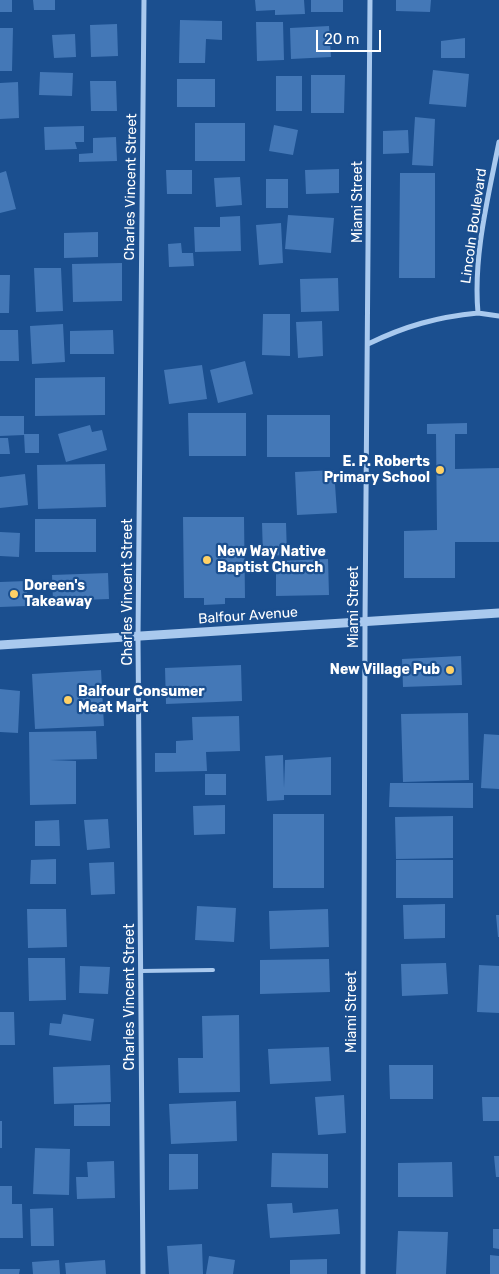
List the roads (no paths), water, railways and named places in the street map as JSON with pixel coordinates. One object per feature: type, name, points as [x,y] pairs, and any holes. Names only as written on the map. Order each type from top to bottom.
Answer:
[{"type":"street","name":"Charles Vincent Street","points":[[143,1274],[138,637],[144,0]]},
{"type":"street","name":"Miami Street","points":[[363,1274],[365,621],[370,0]]},
{"type":"street","name":"Lincoln Boulevard","points":[[478,313],[477,268],[485,212],[499,142]]},
{"type":"street","points":[[368,344],[396,330],[431,320],[478,313],[499,316]]},
{"type":"street","name":"Balfour Avenue","points":[[0,645],[499,613]]},
{"type":"lane","points":[[141,971],[213,970]]},
{"type":"place","name":"E. P. Roberts Primary School","points":[[440,470]]},
{"type":"place","name":"New Way Native Baptist Church","points":[[207,560]]},
{"type":"place","name":"Doreen's Takeaway","points":[[14,594]]},
{"type":"place","name":"New Village Pub","points":[[450,670]]},
{"type":"place","name":"Balfour Consumer Meat Mart","points":[[68,700]]}]
